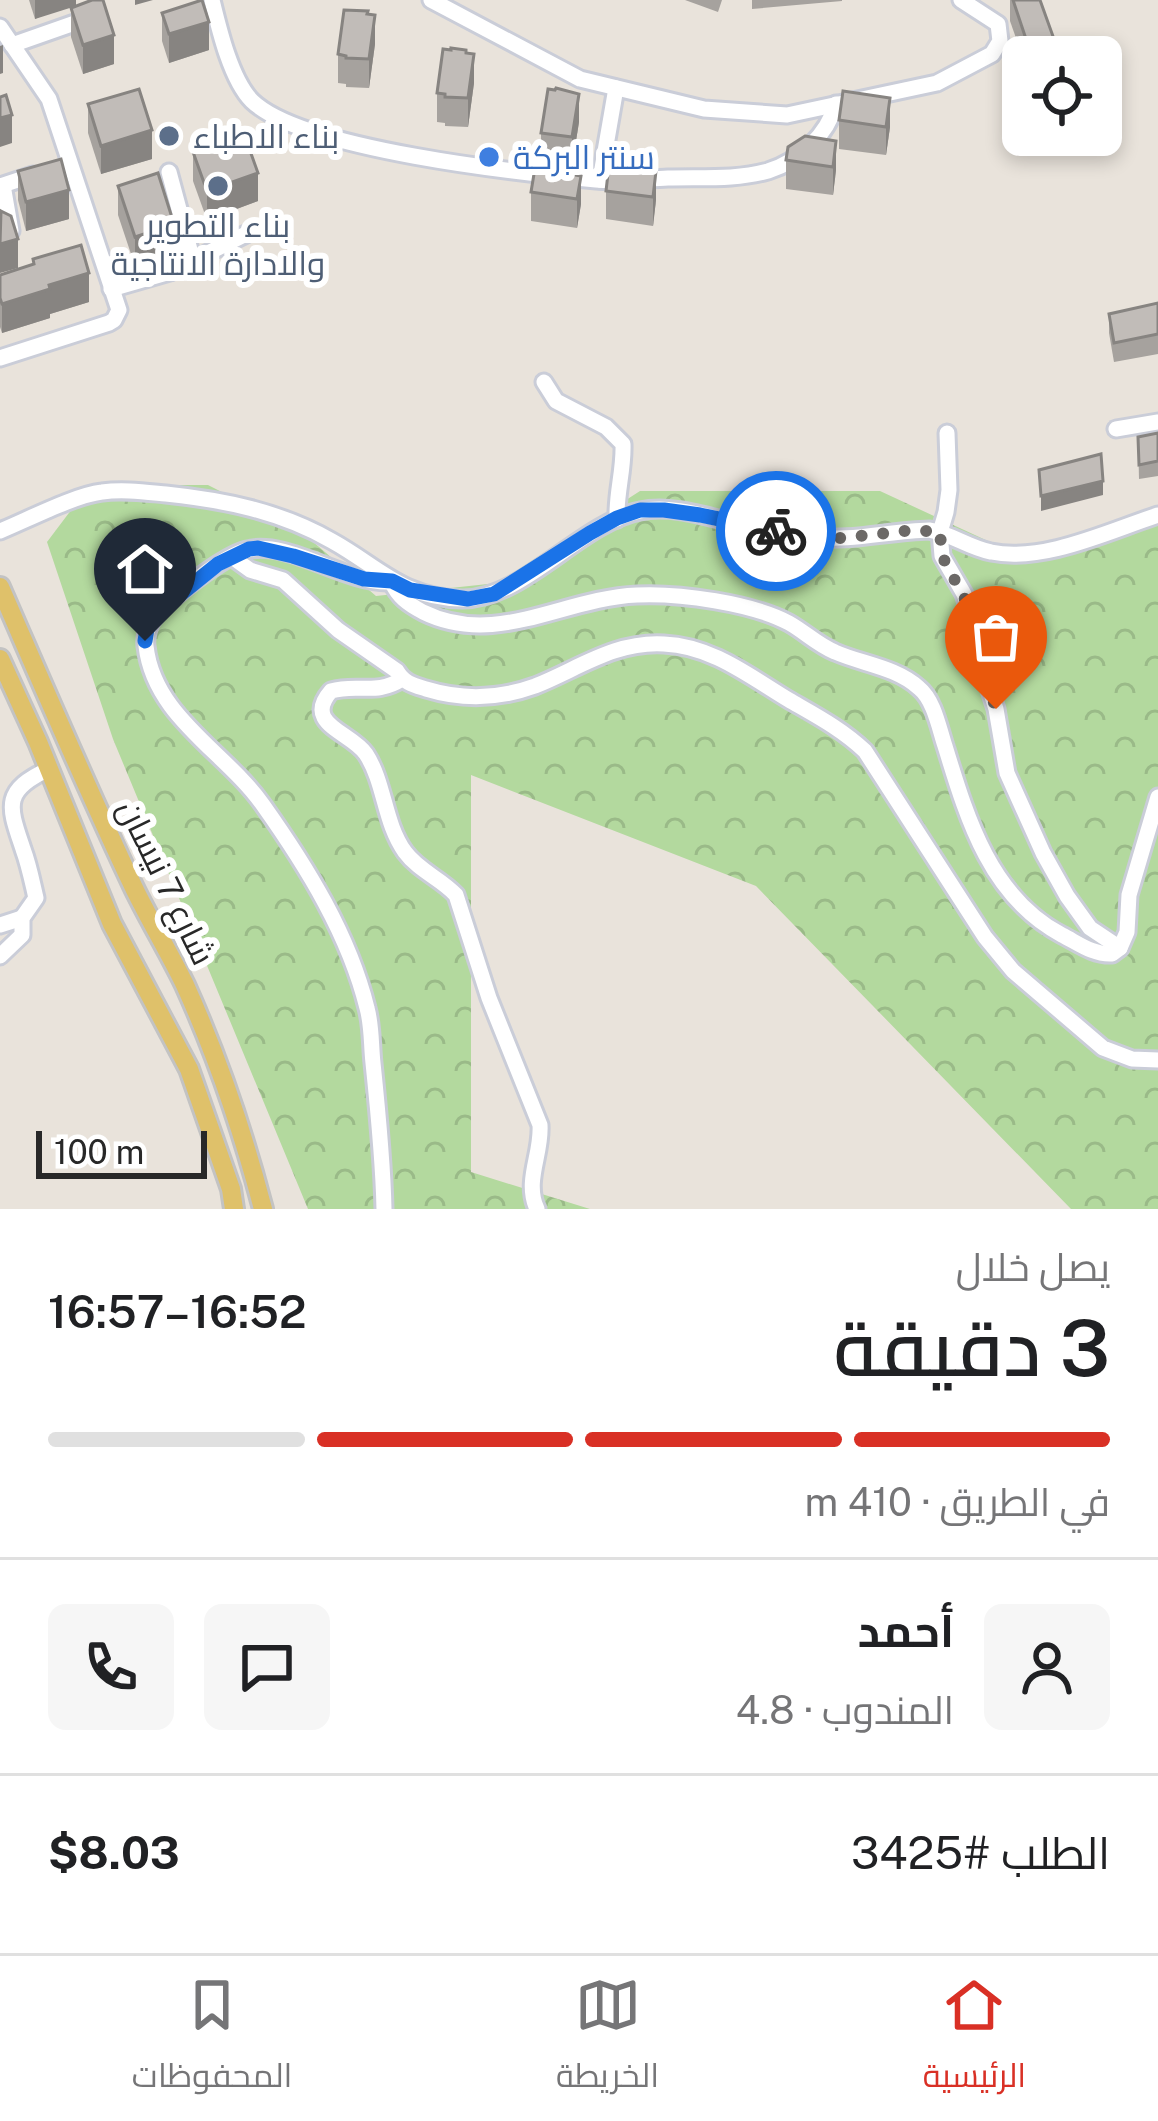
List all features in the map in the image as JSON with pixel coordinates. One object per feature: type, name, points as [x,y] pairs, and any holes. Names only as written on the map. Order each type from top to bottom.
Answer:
[{"type":"main road","name":"شارع 7 نيسان","points":[[0,587],[99,811],[218,1061],[244,1133],[263,1209]]},
{"type":"main road","name":"شارع 7 نيسان","points":[[0,659],[112,924],[189,1069],[234,1209]]},
{"type":"street","points":[[212,0],[236,76],[251,99],[273,116],[327,135],[412,155],[600,180],[742,176],[772,170],[820,139],[836,104]]},
{"type":"street","points":[[431,0],[580,79],[704,109],[787,115],[937,83],[992,54],[1000,40],[998,24],[961,0]]},
{"type":"street","points":[[12,45],[86,19]]},
{"type":"street","points":[[0,27],[49,99],[119,310],[109,323],[0,358]]},
{"type":"street","points":[[600,180],[616,88]]},
{"type":"street","points":[[11,232],[4,185],[70,163]]},
{"type":"street","points":[[170,172],[194,261]]},
{"type":"street","points":[[111,289],[170,272],[246,234]]},
{"type":"street","points":[[544,382],[556,401],[606,427],[623,444],[617,518]]},
{"type":"street","points":[[1116,429],[1158,422]]},
{"type":"street","points":[[947,434],[948,502],[940,532],[942,556],[971,615],[1007,773],[1043,853],[1079,914],[1090,928],[1120,948]]},
{"type":"street","points":[[0,531],[106,491],[199,498],[295,523],[410,590],[453,599],[483,597],[503,589],[617,518],[640,510],[832,539],[914,530],[940,532],[981,550],[1025,554],[1158,514]]},
{"type":"street","points":[[384,1209],[371,1028],[353,965],[327,906],[250,788],[164,698],[145,641],[161,610],[209,570],[242,551],[258,548],[364,579],[392,581]]},
{"type":"street","points":[[232,557],[250,570],[283,580],[402,679],[438,693],[471,698],[519,691],[632,645],[682,646],[722,659],[838,729],[865,751],[985,937],[1013,971],[1103,1048],[1132,1059],[1158,1060]]},
{"type":"street","points":[[392,581],[404,601],[419,610],[454,624],[475,626],[520,622],[613,597],[719,602],[773,616],[828,649],[916,685],[927,698],[982,851],[1010,892],[1051,929],[1105,955],[1120,948],[1127,932],[1132,880],[1158,797]]},
{"type":"street","points":[[402,679],[385,689],[331,691],[322,705],[323,715],[362,748],[408,856],[456,895],[489,998],[540,1125],[531,1184],[537,1209]]},
{"type":"street","points":[[0,956],[22,935],[22,918],[36,898],[10,807],[16,791],[49,769]]},
{"type":"street","points":[[0,925],[22,918]]},
{"type":"green space","points":[[90,485],[208,485],[304,534],[376,596],[497,583],[640,491],[880,491],[1029,560],[1158,516],[1158,1209],[1071,1209],[756,886],[471,775],[471,1172],[590,1209],[308,1209],[113,739],[47,542]]},
{"type":"building","points":[[103,0],[114,35],[83,45],[71,8]]},
{"type":"building","points":[[202,0],[209,22],[169,34],[162,13]]},
{"type":"building","points":[[1013,0],[1040,0],[1053,36],[1025,36]]},
{"type":"building","points":[[344,10],[375,15],[369,59],[338,54]]},
{"type":"building","points":[[443,49],[474,54],[468,98],[437,93]]},
{"type":"building","points":[[139,89],[152,130],[101,146],[88,104]]},
{"type":"building","points":[[548,89],[579,94],[572,137],[541,133]]},
{"type":"building","points":[[843,91],[890,98],[886,127],[839,120]]},
{"type":"building","points":[[6,95],[12,115],[0,118],[0,97]]},
{"type":"building","points":[[244,134],[258,173],[207,191],[193,152]]},
{"type":"building","points":[[805,136],[836,141],[833,167],[786,160],[788,147]]},
{"type":"building","points":[[61,159],[69,190],[26,202],[18,171]]},
{"type":"building","points":[[609,165],[656,171],[653,197],[606,191]]},
{"type":"building","points":[[535,168],[581,176],[577,199],[531,192]]},
{"type":"building","points":[[158,173],[174,224],[135,237],[118,186]]},
{"type":"building","points":[[1,211],[11,216],[18,239],[0,244]]},
{"type":"building","points":[[81,245],[89,273],[2,304],[0,275]]},
{"type":"building","points":[[1158,303],[1158,334],[1114,343],[1109,314]]},
{"type":"building","points":[[1158,433],[1158,461],[1139,465],[1138,437]]},
{"type":"building","points":[[1101,454],[1103,481],[1041,496],[1039,470]]},
{"type":"way so far","points":[[776,531],[832,539],[914,530],[940,532],[942,556],[964,594],[996,709]]},
{"type":"place","name":"بناء الاطباء","points":[[169,136]]},
{"type":"place","name":"سنتر البركة","points":[[489,157]]},
{"type":"place","name":"بناء التطوير والادارة الانتاجية","points":[[218,186]]},
{"type":"route","points":[[145,641],[147,629],[161,610],[218,564],[249,549],[293,556],[364,579],[392,581],[410,590],[468,599],[494,594],[590,533],[640,510],[700,515],[776,531]]}]
